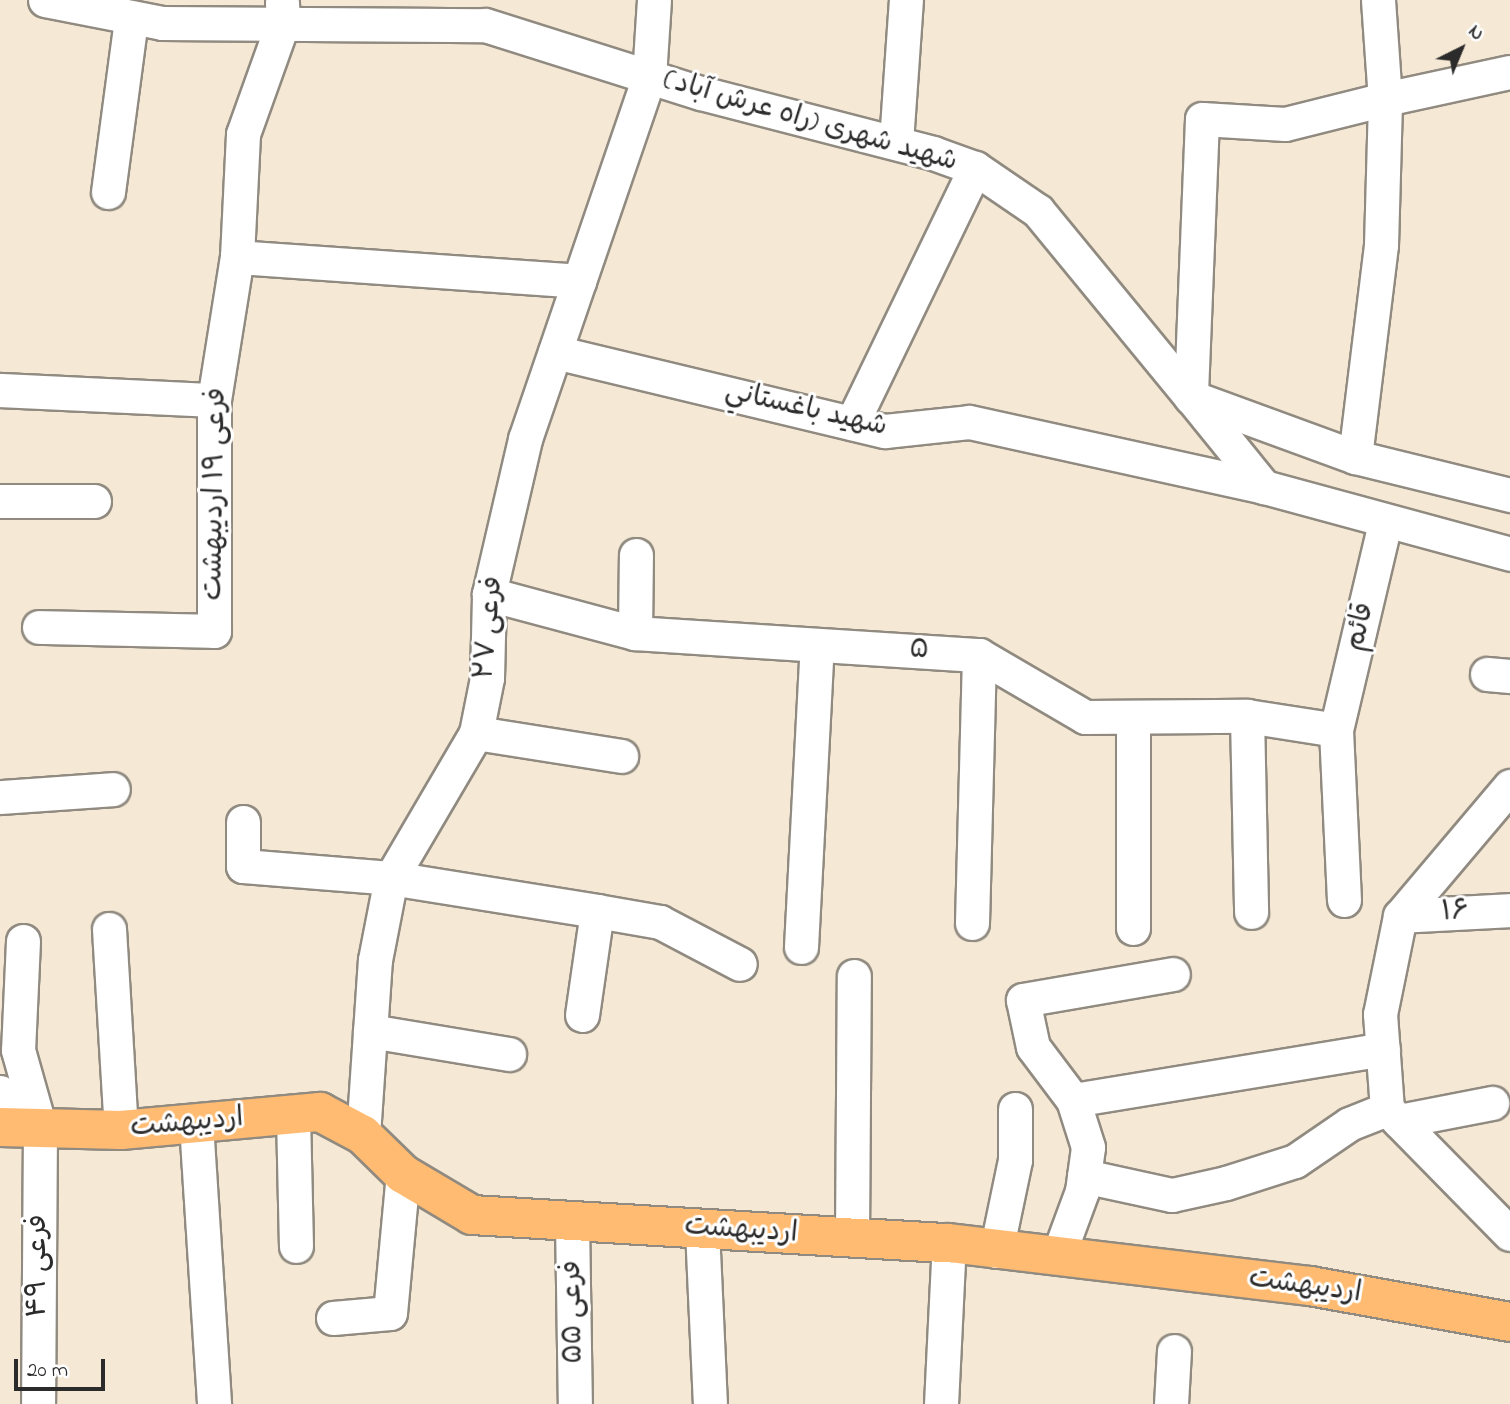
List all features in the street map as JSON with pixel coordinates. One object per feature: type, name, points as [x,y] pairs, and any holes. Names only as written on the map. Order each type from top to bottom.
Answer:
[{"type":"main road","name":"اردیبهشت","points":[[0,1127],[121,1130],[320,1112],[363,1135],[403,1174],[472,1215],[949,1243],[996,1251],[1310,1286],[1510,1322]]},
{"type":"street","name":"شهید شهری (راه عرش آباد)","points":[[45,0],[131,19],[282,11],[485,13],[649,77],[896,142],[975,168],[1038,211],[1264,487]]},
{"type":"street","name":"فرعی ۲۷","points":[[363,1135],[370,1031],[391,878],[476,733],[487,678],[489,594],[525,439],[649,77],[654,0]]},
{"type":"street","points":[[896,142],[906,0]]},
{"type":"street","points":[[1355,457],[1381,245],[1385,99],[1378,0]]},
{"type":"street","name":"فرعی ۱۹ اردیبهشت","points":[[39,627],[215,631],[214,400],[237,257],[243,134],[282,11]]},
{"type":"street","points":[[108,192],[131,19]]},
{"type":"street","points":[[1510,72],[1285,124],[1202,119],[1191,397],[1355,457],[1510,495]]},
{"type":"street","points":[[852,423],[975,168]]},
{"type":"street","points":[[237,257],[579,281]]},
{"type":"street","name":"شهيد باغستاني","points":[[555,352],[852,423],[922,432],[969,422],[1264,487],[1385,523],[1510,554]]},
{"type":"street","points":[[0,390],[214,400]]},
{"type":"street","points":[[0,501],[94,501]]},
{"type":"street","name":"قائم","points":[[1343,900],[1336,730],[1385,523]]},
{"type":"street","points":[[635,633],[636,555]]},
{"type":"street","name":"۵","points":[[489,594],[635,633],[979,655],[1084,717],[1247,716],[1336,730]]},
{"type":"street","points":[[801,947],[817,645]]},
{"type":"street","points":[[972,923],[979,655]]},
{"type":"street","points":[[1247,716],[1251,912]]},
{"type":"street","points":[[1133,718],[1133,928]]},
{"type":"street","points":[[476,733],[621,756]]},
{"type":"street","points":[[1510,786],[1400,916],[1380,1014],[1393,1115],[1510,1234]]},
{"type":"street","points":[[0,797],[113,789]]},
{"type":"street","points":[[243,822],[243,866],[391,878],[660,922],[740,964]]},
{"type":"street","name":"۱۶","points":[[1400,916],[1510,910]]},
{"type":"street","points":[[582,1016],[597,911]]},
{"type":"street","points":[[109,929],[121,1130]]},
{"type":"street","name":"فرعی ۴۹","points":[[23,941],[18,1050],[40,1128],[37,1404]]},
{"type":"street","points":[[1058,1256],[1084,1176],[1088,1147],[1073,1100],[1033,1047],[1023,1000],[1173,974]]},
{"type":"street","points":[[852,1238],[854,976]]},
{"type":"street","points":[[370,1031],[509,1054]]},
{"type":"street","points":[[1073,1100],[1383,1049]]},
{"type":"street","points":[[0,1092],[40,1128]]},
{"type":"street","points":[[1084,1176],[1172,1195],[1226,1183],[1295,1161],[1349,1124],[1393,1115],[1492,1103]]},
{"type":"street","points":[[996,1251],[1015,1160],[1015,1109]]},
{"type":"street","points":[[293,1115],[296,1247]]},
{"type":"street","points":[[196,1124],[214,1404]]},
{"type":"street","points":[[332,1318],[390,1313],[403,1174]]},
{"type":"street","name":"فرعی ۵۵","points":[[572,1221],[575,1404]]},
{"type":"street","points":[[702,1229],[710,1404]]},
{"type":"street","points":[[941,1404],[949,1243]]},
{"type":"street","points":[[1171,1404],[1174,1351]]}]
